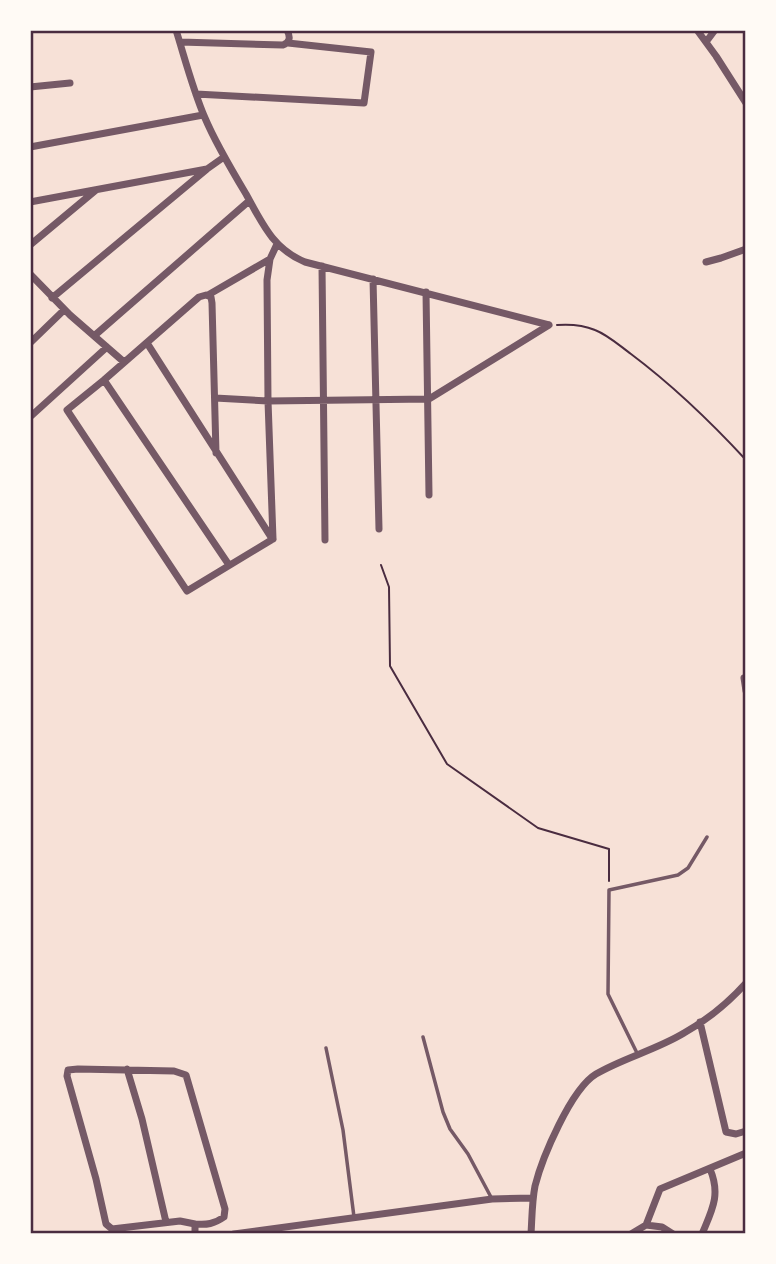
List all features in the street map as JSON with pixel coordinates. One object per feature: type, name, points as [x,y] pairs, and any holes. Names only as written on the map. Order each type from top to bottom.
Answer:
[{"type":"street","points":[[176,30],[196,94],[224,158],[277,244],[294,257],[321,266],[550,325]]},
{"type":"street","points":[[287,30],[288,43]]},
{"type":"street","points":[[697,30],[746,103]]},
{"type":"street","points":[[706,42],[715,30]]},
{"type":"street","points":[[180,43],[288,43],[371,52],[364,103],[196,94]]},
{"type":"street","points":[[30,87],[70,83]]},
{"type":"street","points":[[30,147],[204,115]]},
{"type":"street","points":[[52,298],[207,169],[224,158]]},
{"type":"street","points":[[30,202],[207,169]]},
{"type":"street","points":[[30,245],[97,190]]},
{"type":"street","points":[[94,336],[249,201]]},
{"type":"street","points":[[273,540],[267,280],[270,259],[277,244]]},
{"type":"street","points":[[706,262],[746,248]]},
{"type":"street","points":[[270,259],[208,295],[199,297],[67,410],[187,591],[273,540]]},
{"type":"street","points":[[321,266],[325,540]]},
{"type":"street","points":[[30,274],[52,298],[124,362]]},
{"type":"street","points":[[373,279],[379,530]]},
{"type":"street","points":[[426,292],[429,495]]},
{"type":"street","points":[[208,295],[212,303],[216,453]]},
{"type":"street","points":[[30,343],[65,310]]},
{"type":"street","points":[[215,398],[268,401],[429,399],[550,325]]},
{"type":"street","points":[[147,343],[273,540]]},
{"type":"street","points":[[30,417],[107,347]]},
{"type":"street","points":[[104,380],[229,565]]},
{"type":"street","points":[[744,678],[746,691]]},
{"type":"street","points":[[531,1234],[536,1185],[552,1141],[578,1091],[594,1075],[683,1034],[729,1002],[746,983]]},
{"type":"street","points":[[700,1022],[726,1132],[736,1134],[746,1131]]},
{"type":"street","points":[[127,1069],[142,1119],[166,1222]]},
{"type":"street","points":[[127,1069],[174,1071],[186,1075],[225,1209],[224,1217],[217,1222],[208,1225],[180,1221],[112,1229],[106,1224],[67,1076],[68,1070],[127,1069]]},
{"type":"street","points":[[631,1234],[646,1225],[660,1189],[746,1153]]},
{"type":"street","points":[[702,1234],[716,1193],[710,1169]]},
{"type":"street","points":[[234,1234],[492,1199],[533,1198]]},
{"type":"street","points":[[195,1224],[195,1234]]},
{"type":"street","points":[[646,1225],[662,1227],[673,1234]]},
{"type":"lane","points":[[638,1055],[608,994],[609,890],[684,872],[707,836]]},
{"type":"lane","points":[[423,1037],[450,1129],[468,1154],[492,1199]]},
{"type":"lane","points":[[326,1048],[343,1130],[354,1217]]},
{"type":"path","points":[[550,325],[569,324],[598,331],[687,399],[746,460]]},
{"type":"path","points":[[382,565],[389,587],[390,666],[447,764],[538,828],[609,849],[609,890]]}]
